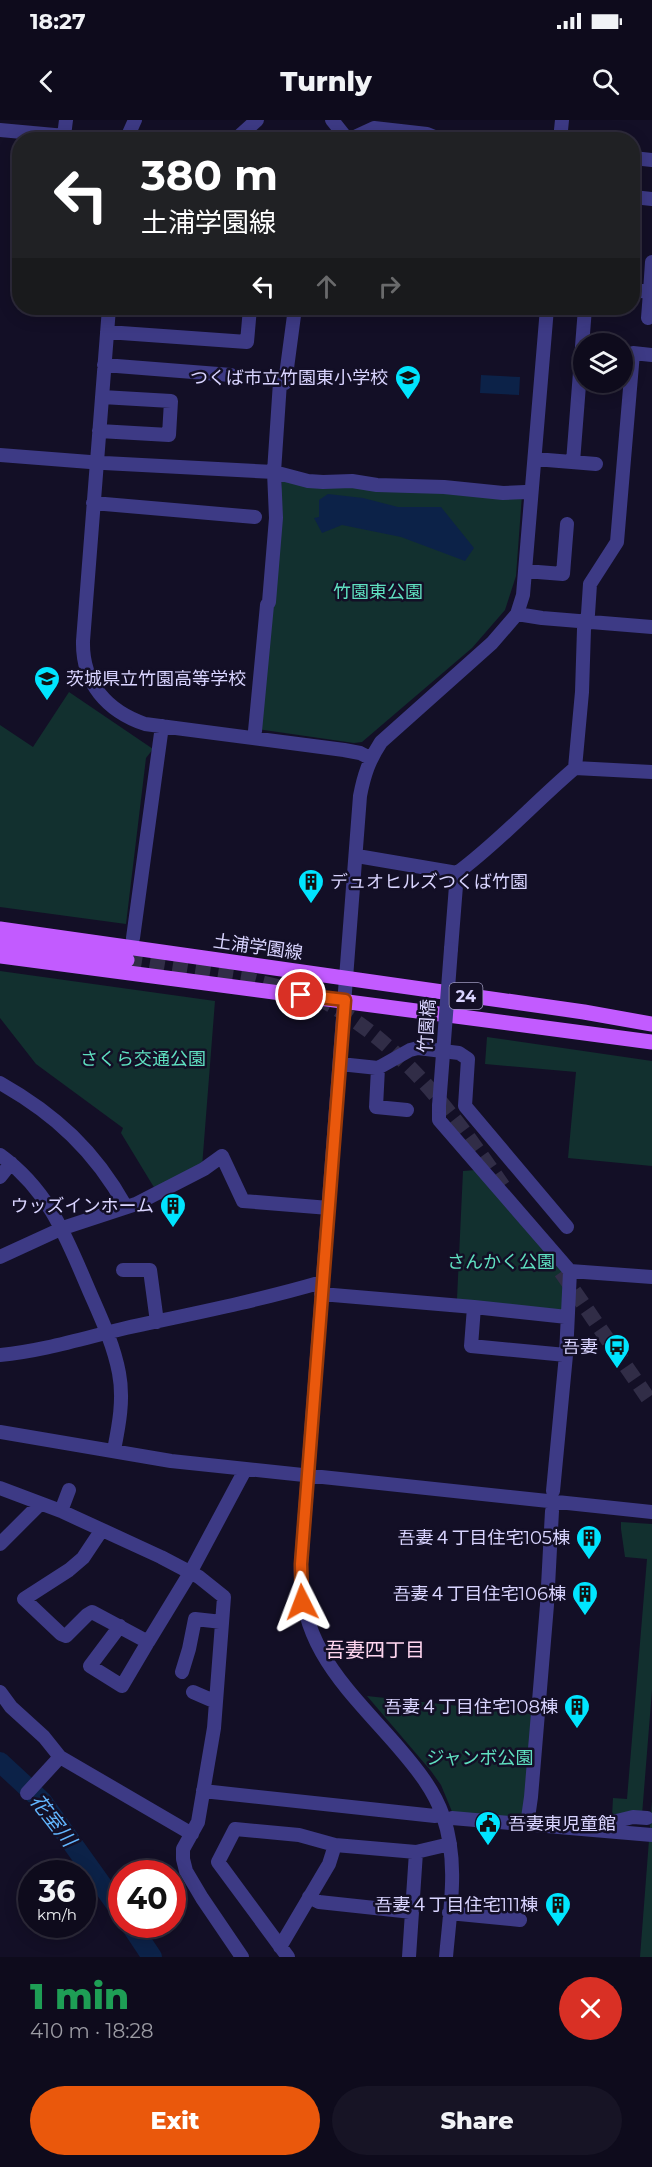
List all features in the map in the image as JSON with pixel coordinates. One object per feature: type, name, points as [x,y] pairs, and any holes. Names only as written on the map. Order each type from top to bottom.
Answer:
[{"type":"main road","name":"土浦学園線","points":[[0,929],[584,1012],[652,1024]]},
{"type":"main road","points":[[0,943],[127,960]]},
{"type":"main road","name":"24","points":[[0,956],[652,1042]]},
{"type":"street","points":[[244,132],[257,120]]},
{"type":"street","points":[[332,120],[342,132]]},
{"type":"street","points":[[365,132],[374,128],[409,132]]},
{"type":"street","points":[[0,130],[21,132]]},
{"type":"street","points":[[648,318],[652,262]]},
{"type":"street","points":[[640,291],[650,292]]},
{"type":"street","points":[[108,315],[83,641],[88,674],[98,693],[119,712],[145,724],[360,753],[370,758]]},
{"type":"street","points":[[107,332],[247,342],[249,315]]},
{"type":"street","points":[[255,731],[276,518],[274,472],[280,382],[285,383],[294,315]]},
{"type":"street","points":[[446,1957],[452,1876],[450,1844],[440,1808],[427,1784],[411,1762],[329,1666],[309,1627],[302,1602],[301,1582],[360,795],[366,768],[381,742],[492,643],[518,614],[523,595],[546,315]]},
{"type":"street","points":[[573,462],[584,315]]},
{"type":"street","points":[[575,768],[582,692],[584,629],[590,584],[617,542],[633,353],[652,355]]},
{"type":"street","points":[[104,365],[231,375]]},
{"type":"street","points":[[99,431],[169,435],[171,401],[102,397]]},
{"type":"street","points":[[0,455],[274,472],[316,482],[346,480],[377,485],[444,487],[483,492],[525,492]]},
{"type":"street","points":[[535,459],[596,464]]},
{"type":"street","points":[[93,503],[255,517]]},
{"type":"street","points":[[525,571],[563,574],[567,524]]},
{"type":"street","points":[[518,614],[652,627]]},
{"type":"street","points":[[133,938],[162,726]]},
{"type":"street","points":[[363,856],[457,873],[503,835],[540,798],[575,768],[652,772]]},
{"type":"street","name":"竹園橋","points":[[457,873],[439,1120],[570,1271]]},
{"type":"street","points":[[340,1064],[378,1068],[418,1048],[459,1053],[468,1059],[465,1106],[567,1227]]},
{"type":"street","points":[[378,1068],[376,1107],[407,1110]]},
{"type":"street","points":[[0,1083],[18,1093],[67,1129],[107,1175],[126,1207]]},
{"type":"street","points":[[0,1257],[63,1228],[136,1204],[204,1169],[222,1156],[243,1201],[329,1208]]},
{"type":"street","points":[[0,1177],[5,1159],[40,1192],[63,1228],[107,1332],[119,1372],[121,1389],[121,1408],[114,1450]]},
{"type":"street","points":[[123,1270],[150,1270],[157,1322]]},
{"type":"street","points":[[553,1491],[566,1355],[570,1271],[652,1277]]},
{"type":"street","points":[[0,1355],[45,1348],[107,1332],[322,1288],[567,1317]]},
{"type":"street","points":[[474,1307],[471,1346],[566,1355]]},
{"type":"street","points":[[0,1432],[171,1461],[652,1512]]},
{"type":"street","points":[[120,1626],[90,1666],[122,1686],[190,1573],[245,1470]]},
{"type":"street","points":[[0,1488],[61,1511],[101,1532],[161,1557],[190,1573],[224,1597],[214,1728],[198,1822],[183,1850],[186,1871],[242,1957]]},
{"type":"street","points":[[61,1511],[69,1490]]},
{"type":"street","points":[[0,1544],[40,1504]]},
{"type":"street","points":[[527,1825],[547,1605],[552,1511]]},
{"type":"street","points":[[101,1532],[83,1558],[69,1570],[24,1599],[61,1634],[66,1636],[92,1612],[148,1642]]},
{"type":"street","points":[[182,1672],[195,1619],[222,1622]]},
{"type":"street","points":[[0,1692],[11,1707],[44,1737],[60,1757],[192,1834]]},
{"type":"street","points":[[193,1692],[216,1702]]},
{"type":"street","points":[[31,1789],[60,1757]]},
{"type":"street","points":[[203,1791],[435,1816]]},
{"type":"street","points":[[587,1830],[597,1825],[633,1817],[646,1818]]},
{"type":"street","points":[[452,1818],[647,1834]]},
{"type":"street","points":[[336,1845],[329,1864],[309,1897],[284,1952],[218,1862],[232,1832],[240,1828],[299,1835],[336,1845],[416,1852],[450,1844]]},
{"type":"street","points":[[409,1957],[416,1852]]},
{"type":"street","points":[[309,1897],[319,1902],[412,1912]]},
{"type":"street","points":[[449,1914],[520,1920]]},
{"type":"green space","name":"竹園東公園","points":[[282,477],[522,495],[516,576],[505,610],[472,648],[362,742],[354,743],[257,729],[272,603]]},
{"type":"green space","points":[[69,692],[153,749],[146,758],[126,924],[0,907],[0,725],[33,747]]},
{"type":"green space","name":"さくら交通公園","points":[[0,971],[215,1001],[202,1167],[155,1189],[121,1133],[123,1128],[36,1064],[0,1018]]},
{"type":"green space","points":[[487,1037],[652,1061],[652,1166],[568,1158],[576,1072],[485,1064]]},
{"type":"green space","name":"さんかく公園","points":[[476,1170],[565,1273],[562,1313],[457,1299],[463,1171]]},
{"type":"green space","points":[[621,1522],[652,1524],[652,1690],[642,1815],[612,1817],[613,1798],[627,1799],[647,1559],[625,1557]]},
{"type":"green space","name":"ジャンボ公園","points":[[367,1696],[533,1714],[524,1818],[453,1814],[441,1785],[431,1771]]},
{"type":"green space","points":[[652,1801],[652,1957],[640,1957]]},
{"type":"water","points":[[481,375],[520,377],[519,395],[480,393]]},
{"type":"water","points":[[328,494],[363,498],[398,507],[441,507],[474,548],[465,561],[401,537],[342,525],[322,533],[314,518],[319,517],[319,500]]},
{"type":"waterway","name":"花室川","points":[[0,1762],[42,1801],[108,1893]]},
{"type":"waterway","name":"花室川","points":[[139,1938],[152,1957]]},
{"type":"tunnel","points":[[127,960],[251,980],[283,988]]},
{"type":"tunnel","points":[[318,998],[375,1036],[422,1080],[464,1131],[503,1186]]},
{"type":"tunnel","points":[[548,1253],[652,1404]]},
{"type":"place","name":"つくば市立竹園東小学校","points":[[408,401]]},
{"type":"place","name":"茨城県立竹園高等学校","points":[[47,702]]},
{"type":"place","name":"デュオヒルズつくば竹園","points":[[311,905]]},
{"type":"place","name":"ウッズインホーム","points":[[173,1229]]},
{"type":"place","name":"吾妻","points":[[617,1370]]},
{"type":"place","name":"吾妻４丁目住宅105棟","points":[[589,1561]]},
{"type":"place","name":"吾妻４丁目住宅106棟","points":[[585,1617]]},
{"type":"place","name":"吾妻４丁目住宅108棟","points":[[577,1730]]},
{"type":"place","name":"吾妻東児童館","points":[[488,1847]]},
{"type":"place","name":"吾妻４丁目住宅111棟","points":[[558,1928]]},
{"type":"district","name":"吾妻四丁目","points":[[375,1650]]},
{"type":"route","points":[[301,995],[345,1000],[301,1564],[302,1602]]}]
